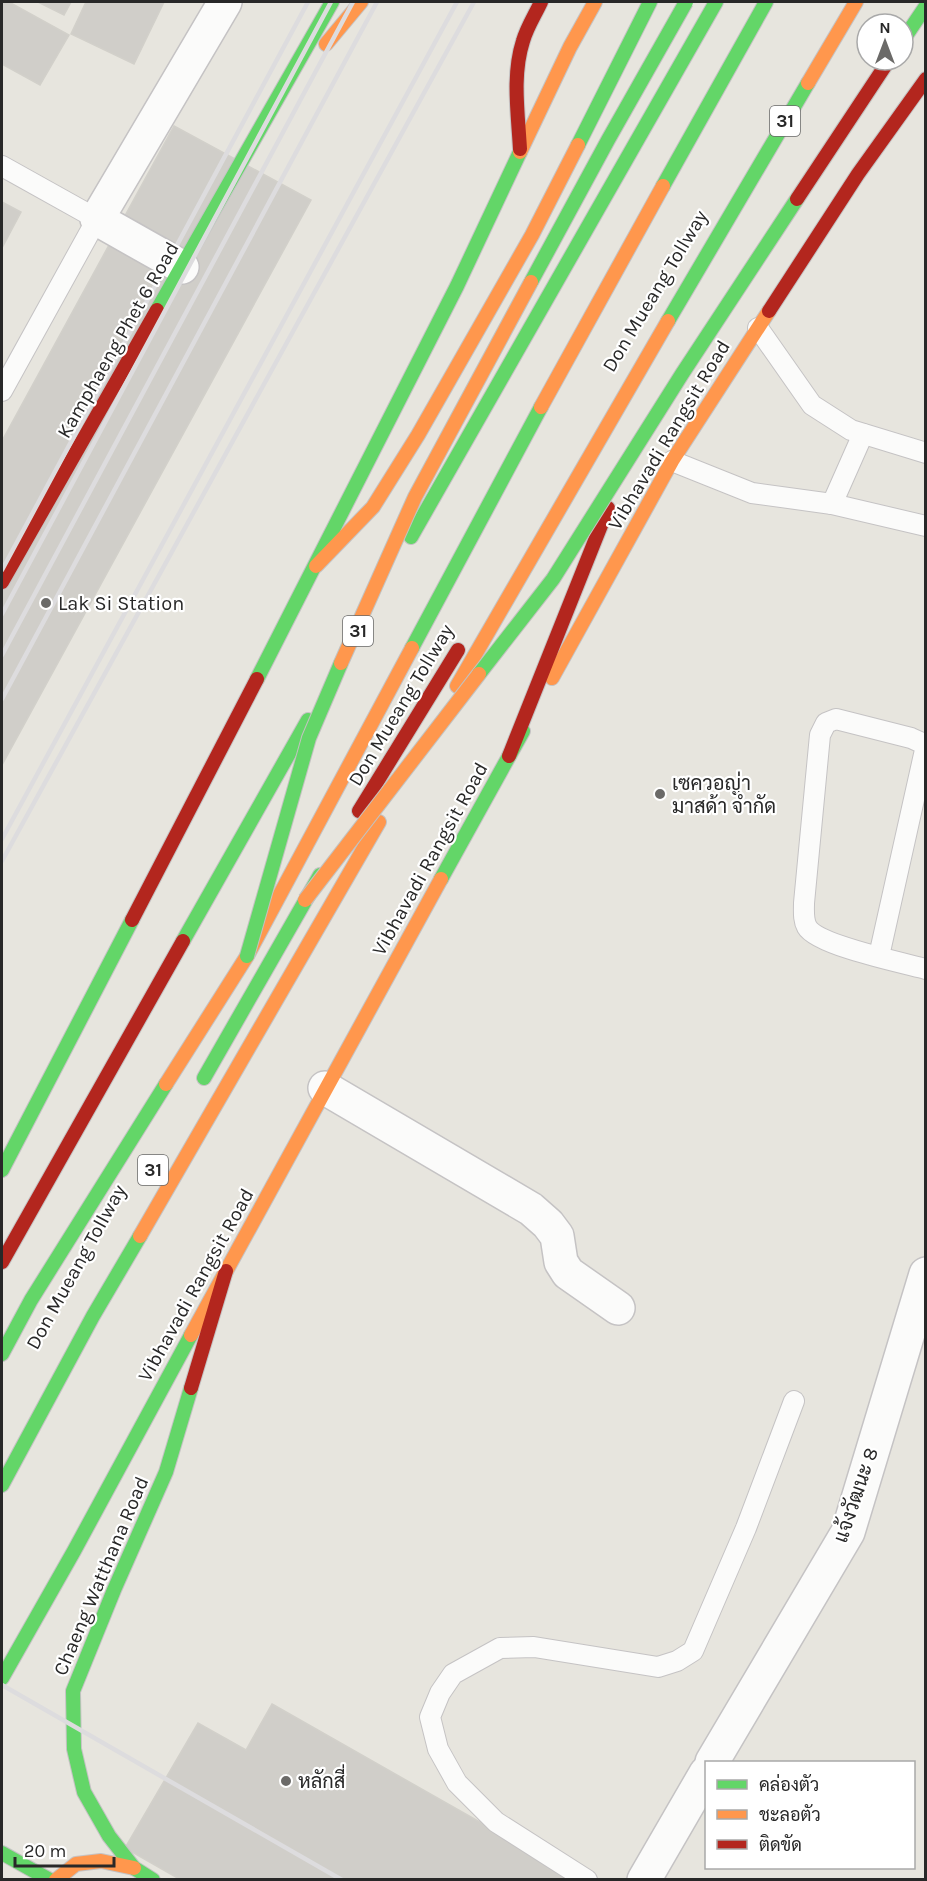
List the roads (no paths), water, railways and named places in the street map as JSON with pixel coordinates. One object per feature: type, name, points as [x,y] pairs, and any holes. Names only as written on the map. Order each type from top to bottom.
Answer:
[{"type":"main road","name":"Kamphaeng Phet 6 Road","points":[[2,582],[332,2]]},
{"type":"main road","name":"Kamphaeng Phet 6 Road","points":[[267,116],[361,2]]},
{"type":"main road","points":[[521,154],[518,68],[524,41],[541,2]]},
{"type":"main road","points":[[2,1170],[316,566],[457,286],[570,47],[595,2]]},
{"type":"main road","points":[[316,566],[373,507],[418,435],[532,235],[650,2]]},
{"type":"main road","points":[[247,956],[309,738],[358,621],[415,497],[608,140],[686,2]]},
{"type":"main road","name":"31","points":[[2,1262],[716,2]]},
{"type":"main road","name":"Don Mueang Tollway","points":[[2,1354],[31,1300],[247,956],[608,285],[766,2]]},
{"type":"main road","name":"Don Mueang Tollway","points":[[530,532],[856,2]]},
{"type":"main road","name":"31","points":[[2,1485],[93,1316],[714,241],[856,2]]},
{"type":"main road","points":[[915,22],[926,6]]},
{"type":"main road","points":[[305,900],[553,579],[682,374],[882,72]]},
{"type":"main road","name":"Vibhavadi Rangsit Road","points":[[2,1678],[74,1551],[325,1088],[672,461],[858,174],[926,79]]},
{"type":"main road","points":[[679,329],[714,241]]},
{"type":"main road","points":[[418,435],[561,272]]},
{"type":"main road","points":[[509,756],[653,394]]},
{"type":"main road","name":"Don Mueang Tollway","points":[[199,1087],[305,900],[467,634]]},
{"type":"main road","name":"Chaeng Watthana Road","points":[[153,1880],[134,1868],[109,1836],[84,1792],[74,1749],[73,1691],[166,1472],[226,1271]]},
{"type":"main road","points":[[2,1853],[50,1880]]},
{"type":"main road","points":[[56,1880],[76,1864],[101,1861],[134,1868]]},
{"type":"street","points":[[182,267],[97,219],[225,2]]},
{"type":"street","points":[[325,1088],[531,1209],[548,1224],[557,1236],[561,1262],[568,1273],[618,1308]]},
{"type":"street","name":"แจ้งวัฒนะ 8","points":[[713,1761],[848,1532],[926,1274]]},
{"type":"street","points":[[644,1880],[705,1775]]},
{"type":"lane","points":[[2,166],[97,219],[2,391]]},
{"type":"lane","points":[[758,328],[812,405],[851,430],[926,453]]},
{"type":"lane","points":[[832,504],[863,434]]},
{"type":"lane","points":[[672,461],[752,493],[832,504],[926,526]]},
{"type":"lane","points":[[879,956],[925,750],[924,744],[911,738],[836,719],[826,723],[820,735],[804,916],[807,927],[819,938],[879,956],[926,969]]},
{"type":"lane","points":[[587,1880],[496,1822],[457,1783],[438,1749],[430,1717],[440,1693],[453,1674],[500,1648],[534,1647],[658,1667],[678,1661],[693,1651],[746,1527],[794,1401]]},
{"type":"railway","points":[[2,570],[308,2]]},
{"type":"railway","points":[[2,614],[331,2]]},
{"type":"railway","points":[[2,655],[353,2]]},
{"type":"railway","points":[[2,699],[377,2]]},
{"type":"railway","points":[[2,839],[457,2]]},
{"type":"railway","points":[[2,861],[474,2]]},
{"type":"railway","points":[[2,1685],[342,1880]]},
{"type":"place","name":"Lak Si Station","points":[[46,603]]},
{"type":"place","name":"เซควอญ่า มาสด้า จำกัด","points":[[660,794]]},
{"type":"place","name":"หลักสี่","points":[[286,1781]]}]
